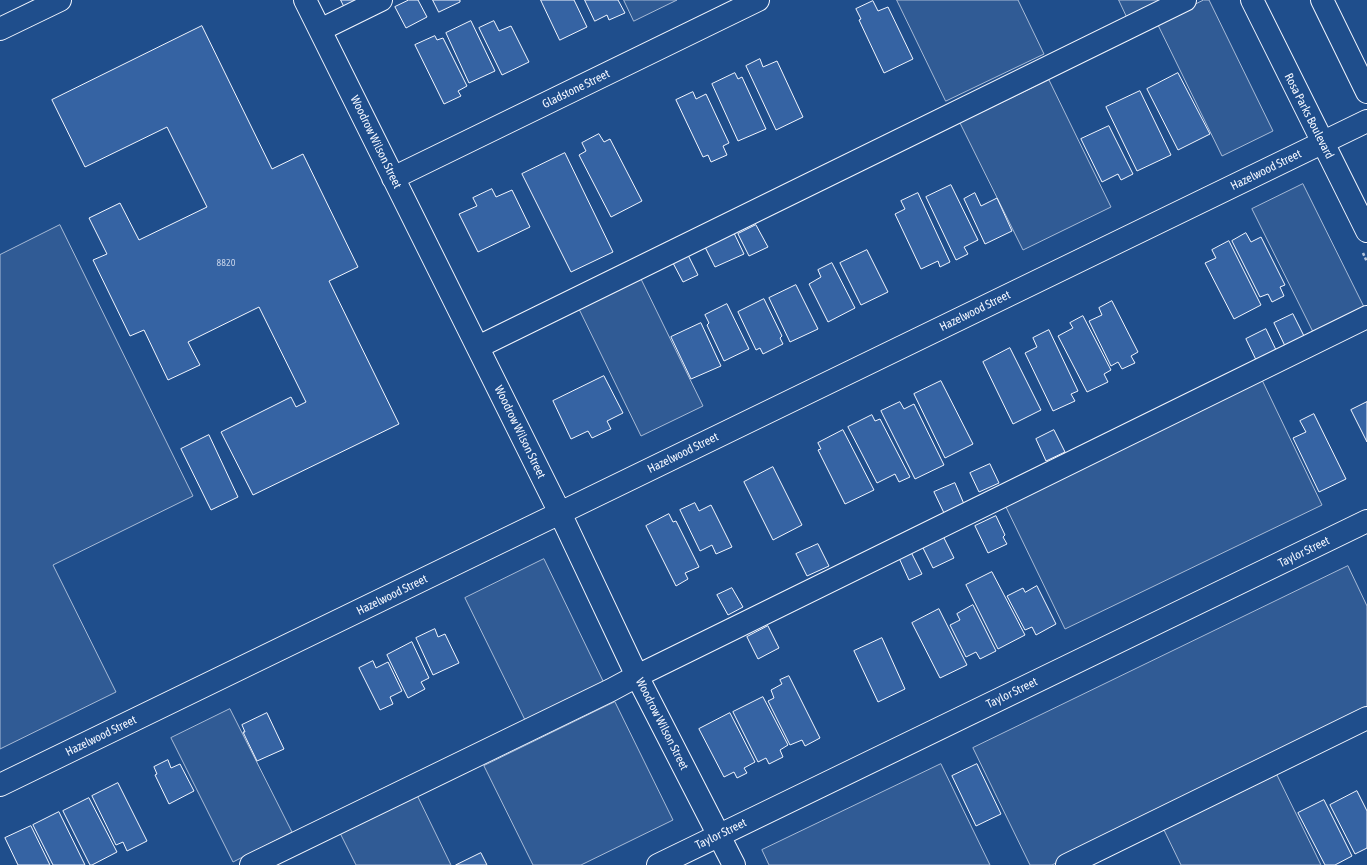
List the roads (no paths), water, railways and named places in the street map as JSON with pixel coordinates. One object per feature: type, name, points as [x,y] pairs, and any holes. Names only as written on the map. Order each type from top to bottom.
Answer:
[{"type":"street","points":[[0,29],[60,0]]},
{"type":"street","name":"Woodrow Wilson Street","points":[[305,0],[560,513],[637,676],[734,865]]},
{"type":"street","points":[[320,30],[382,0]]},
{"type":"street","name":"Gladstone Street","points":[[393,178],[758,0]]},
{"type":"street","points":[[478,348],[1185,0]]},
{"type":"street","name":"Rosa Parks Boulevard","points":[[1252,0],[1367,231]]},
{"type":"street","points":[[1322,0],[1367,92]]},
{"type":"street","name":"Hazelwood Street","points":[[0,785],[1367,121]]},
{"type":"street","points":[[251,865],[611,690],[1367,317]]},
{"type":"street","name":"Taylor Street","points":[[658,865],[1367,521]]},
{"type":"street","points":[[1067,865],[1367,718]]}]
